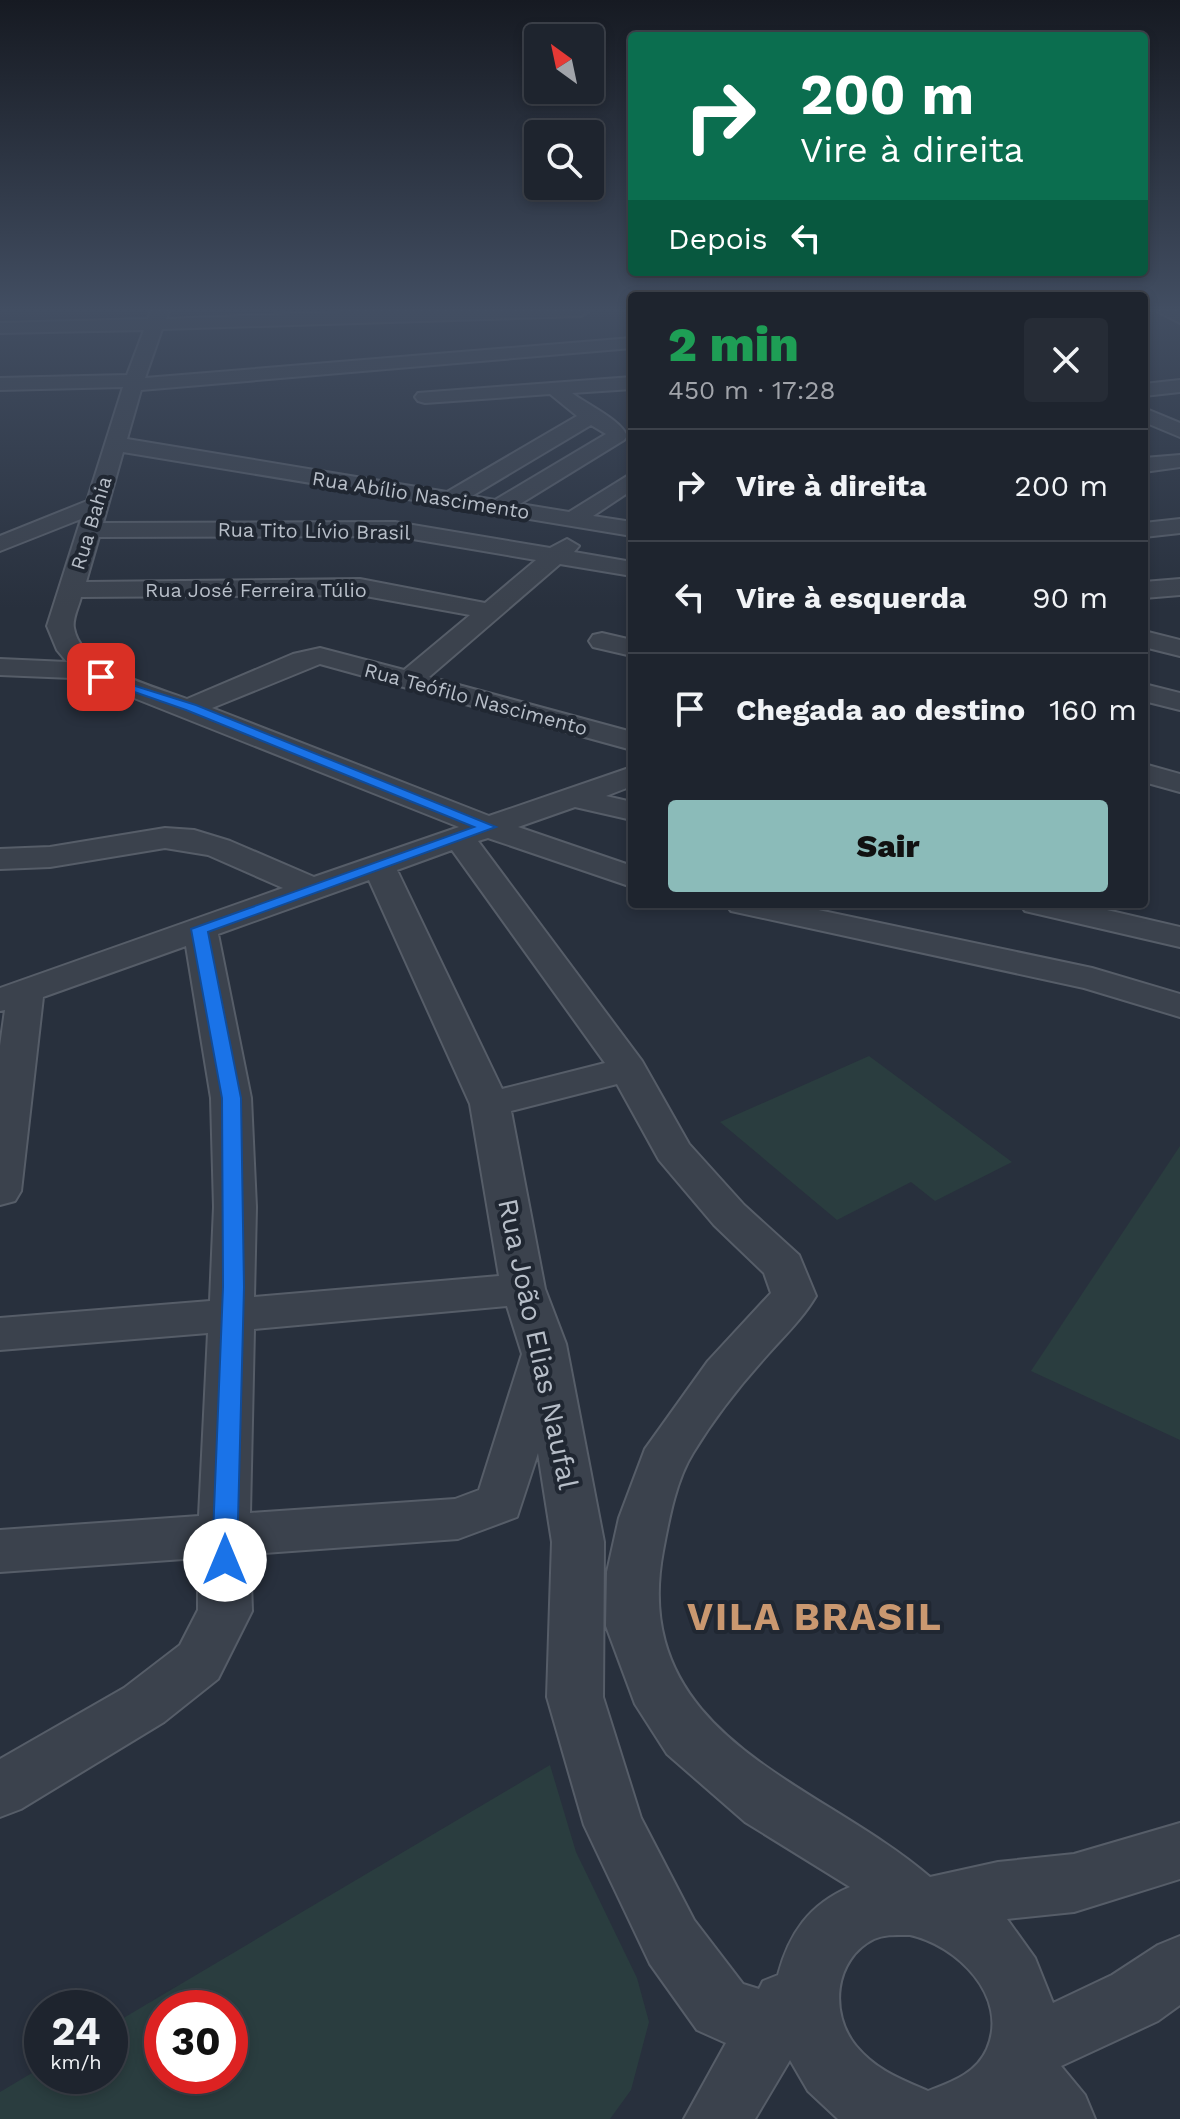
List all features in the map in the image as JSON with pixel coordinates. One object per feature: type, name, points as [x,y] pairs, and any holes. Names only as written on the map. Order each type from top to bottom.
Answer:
[{"type":"street","name":"Rua Bahia","points":[[60,626],[126,410]]},
{"type":"street","points":[[435,410],[443,420]]},
{"type":"street","points":[[497,508],[617,436],[614,429],[581,410]]},
{"type":"street","points":[[1148,416],[1180,431]]},
{"type":"street","points":[[449,500],[590,417]]},
{"type":"street","points":[[1148,424],[1180,439]]},
{"type":"street","name":"Rua Abílio Nascimento","points":[[116,444],[497,508],[628,526]]},
{"type":"street","points":[[1148,465],[1180,461]]},
{"type":"street","points":[[408,681],[554,557],[584,521],[628,483]]},
{"type":"street","points":[[0,544],[96,505]]},
{"type":"street","points":[[1148,530],[1180,526]]},
{"type":"street","name":"Rua Tito Lívio Brasil","points":[[88,530],[395,529],[628,568]]},
{"type":"street","name":"Rua José Ferreira Túlio","points":[[70,590],[360,587],[488,611]]},
{"type":"street","points":[[1148,590],[1180,587]]},
{"type":"street","points":[[0,652],[20,646],[60,626],[70,650],[101,677]]},
{"type":"street","points":[[1148,640],[1180,648]]},
{"type":"street","points":[[602,641],[628,647]]},
{"type":"street","name":"Rua Teófilo Nascimento","points":[[191,707],[303,660],[320,656],[628,740]]},
{"type":"street","points":[[0,667],[73,670],[101,677],[191,707],[474,832],[628,876]]},
{"type":"street","points":[[1148,693],[1180,702]]},
{"type":"street","points":[[1148,774],[1180,783]]},
{"type":"street","points":[[0,1191],[13,996],[628,777]]},
{"type":"street","points":[[573,797],[628,810]]},
{"type":"street","points":[[474,832],[628,1069],[673,1151],[729,1215],[784,1266],[794,1296],[724,1373],[669,1449],[644,1518],[633,1572],[633,1626],[655,1687],[687,1736],[766,1803],[879,1872],[923,1907]]},
{"type":"street","points":[[0,859],[50,857],[165,838],[194,840],[313,889]]},
{"type":"street","name":"Rua João Elias Naufal","points":[[378,865],[490,1104],[523,1289],[543,1344],[578,1542],[575,1697],[614,1825],[672,1942],[720,2007],[735,2015],[792,2027]]},
{"type":"street","points":[[762,908],[1092,979],[1180,1006]]},
{"type":"street","points":[[1054,908],[1180,937]]},
{"type":"street","points":[[0,1790],[144,1705],[199,1662],[225,1611],[224,1535],[233,1313],[231,1098],[200,929]]},
{"type":"street","points":[[490,1104],[628,1069]]},
{"type":"street","points":[[0,1334],[233,1313],[391,1304],[523,1289]]},
{"type":"street","points":[[0,1551],[458,1519],[499,1503],[513,1468],[526,1407],[539,1381],[543,1344]]},
{"type":"street","points":[[576,1637],[633,1626]]},
{"type":"street","points":[[923,1907],[998,1891],[1074,1883],[1180,1851]]},
{"type":"street","points":[[718,2119],[792,2027],[806,1992],[814,1957],[834,1929],[860,1912],[893,1904],[923,1907],[964,1923],[994,1948],[1014,1981],[1022,2020],[1018,2057],[997,2094],[945,2118],[888,2113],[852,2092],[792,2027]]},
{"type":"street","points":[[1018,2057],[1135,1998],[1180,1967]]},
{"type":"street","points":[[1018,2057],[1061,2119]]},
{"type":"shaded area","points":[[869,1056],[1012,1162],[935,1201],[911,1182],[837,1220],[720,1122]]},
{"type":"shaded area","points":[[1180,1146],[1180,1440],[1031,1371]]},
{"type":"shaded area","points":[[550,1765],[576,1852],[637,1978],[649,2022],[631,2090],[610,2119],[0,2119],[0,2092],[24,2078],[24,2094],[128,2094],[128,2015],[144,2006],[144,2094],[248,2094],[248,1990],[171,1990]]},
{"type":"district","name":"VILA BRASIL","points":[[815,1617]]},
{"type":"route","points":[[101,677],[191,707],[488,827],[200,929],[231,1098],[234,1287],[225,1560]]}]
